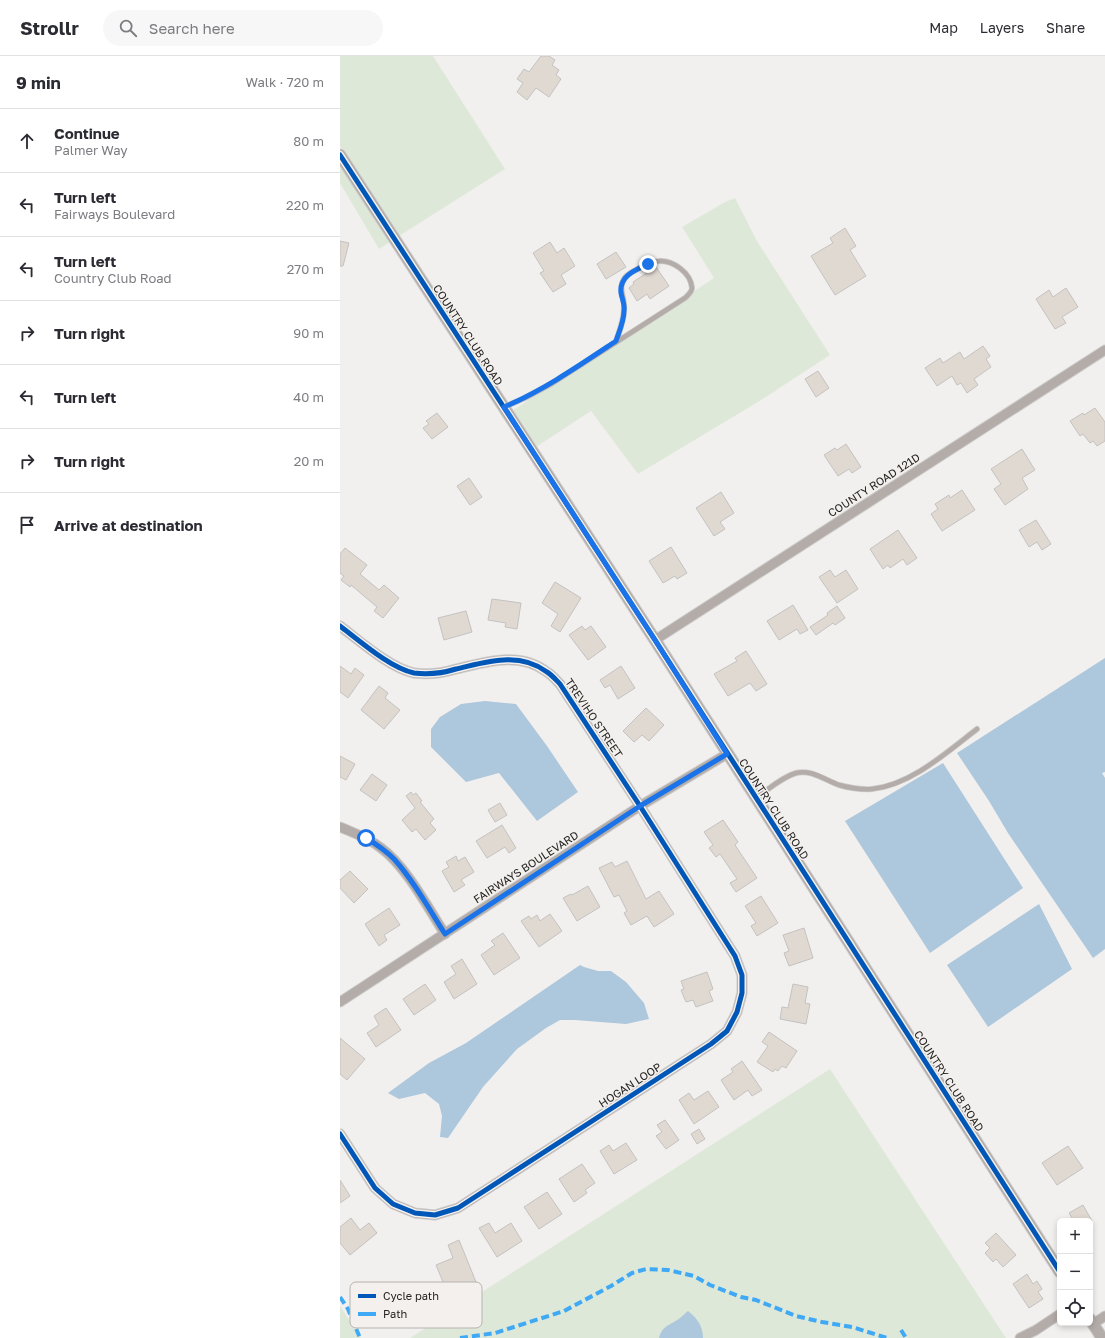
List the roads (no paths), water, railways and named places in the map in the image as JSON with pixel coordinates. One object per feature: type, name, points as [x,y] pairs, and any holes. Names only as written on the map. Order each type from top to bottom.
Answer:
[{"type":"street","name":"COUNTRY CLUB ROAD","points":[[340,156],[655,640],[1057,1267]]},
{"type":"street","name":"COUNTY ROAD 121D","points":[[655,640],[1105,350]]},
{"type":"street","name":"TREVIHO STREET","points":[[340,626],[387,660],[400,668],[414,673],[431,674],[446,672],[489,661],[508,659],[524,661],[538,666],[548,672],[560,684],[640,806]]},
{"type":"street","name":"FAIRWAYS BOULEVARD","points":[[340,1002],[640,806],[727,754]]},
{"type":"street","name":"HOGAN LOOP","points":[[340,1134],[375,1188],[393,1204],[415,1213],[436,1215],[458,1208],[711,1044],[727,1031],[738,1012],[742,993],[742,975],[735,956],[640,806]]},
{"type":"street","points":[[340,827],[366,838],[382,848],[394,859],[445,934]]},
{"type":"street","points":[[1020,1338],[1036,1330],[1057,1316]]},
{"type":"street","points":[[1093,1321],[1105,1316]]},
{"type":"street","points":[[1093,1323],[1102,1338]]},
{"type":"lane","points":[[504,407],[551,384],[685,298],[690,293],[692,288],[686,274],[679,267],[668,262],[659,261],[625,276],[621,286],[624,312],[616,341]]},
{"type":"lane","points":[[755,798],[790,775],[805,771],[839,785],[854,789],[872,789],[887,786],[930,766],[977,729]]},
{"type":"water","points":[[1105,658],[1105,772],[1102,773],[1105,778],[1105,949],[1093,958],[1008,833],[957,753]]},
{"type":"water","points":[[485,701],[516,704],[578,792],[537,821],[499,773],[466,782],[431,747],[431,729],[440,717],[461,704]]},
{"type":"water","points":[[943,763],[1023,888],[930,953],[845,821]]},
{"type":"water","points":[[1039,904],[1072,969],[988,1027],[947,965]]},
{"type":"water","points":[[580,965],[598,971],[611,971],[626,982],[644,1003],[649,1019],[626,1024],[560,1020],[546,1028],[517,1049],[483,1087],[448,1138],[440,1137],[442,1116],[439,1104],[425,1093],[399,1099],[388,1093],[429,1063],[466,1043]]},
{"type":"water","points":[[688,1311],[699,1323],[703,1338],[659,1338],[665,1328]]}]
